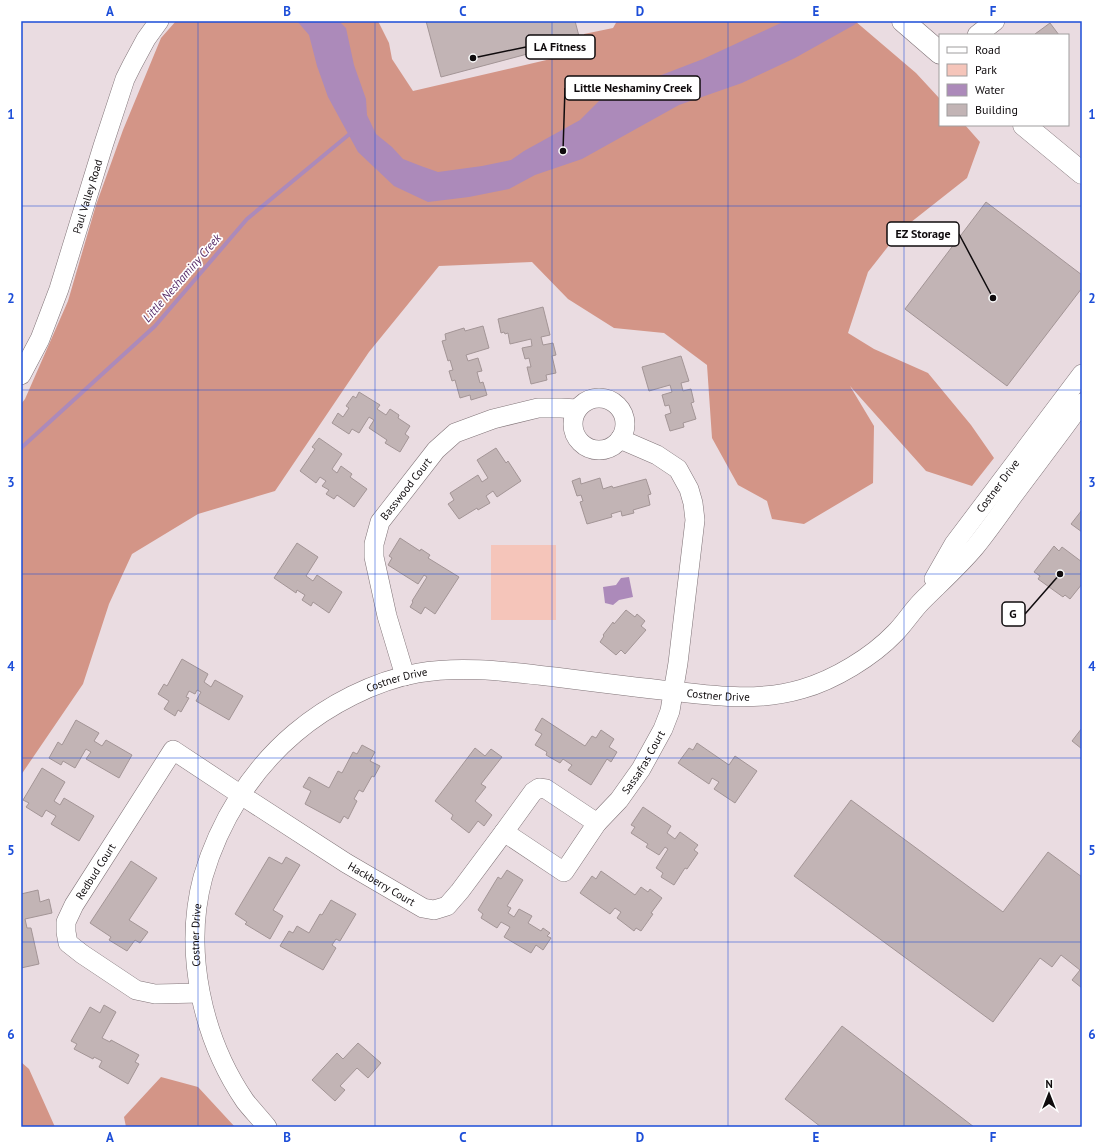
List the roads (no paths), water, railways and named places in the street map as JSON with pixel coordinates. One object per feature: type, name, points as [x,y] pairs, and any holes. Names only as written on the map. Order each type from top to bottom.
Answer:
[{"type":"main road","points":[[906,24],[939,53]]},
{"type":"main road","points":[[1025,126],[1082,173]]},
{"type":"street","name":"Paul Valley Road","points":[[21,375],[40,339],[59,289],[125,79],[146,39],[159,21]]},
{"type":"street","points":[[978,34],[995,21]]},
{"type":"street","name":"Costner Drive","points":[[920,603],[954,544],[1082,374]]},
{"type":"street","points":[[597,398],[609,399],[618,406],[624,416],[625,428],[620,439],[612,447],[601,450],[589,448],[579,442],[574,432],[573,420],[577,409],[586,401],[597,398]]},
{"type":"street","name":"Costner Drive","points":[[267,1127],[246,1102],[219,1054],[200,993],[195,938],[197,910],[204,874],[224,825],[240,795],[264,764],[286,741],[320,714],[350,697],[405,676],[419,673],[448,670],[499,671],[708,695],[755,698],[802,689],[832,677],[852,667],[892,636],[920,603],[974,549],[1082,403]]},
{"type":"street","name":"Basswood Court","points":[[405,676],[387,616],[374,557],[374,544],[380,522],[436,450],[456,433],[493,419],[538,408],[577,409]]},
{"type":"street","points":[[620,439],[657,455],[678,469],[689,489],[693,503],[694,520],[674,691]]},
{"type":"street","name":"Sassafras Court","points":[[504,832],[564,872],[597,823],[619,800],[641,769],[663,729],[670,711],[674,691]]},
{"type":"street","name":"Redbud Court","points":[[200,993],[155,994],[136,990],[68,943],[66,922],[77,899],[173,750],[240,795]]},
{"type":"street","points":[[504,832],[533,792],[539,788],[546,789],[597,823]]},
{"type":"street","name":"Hackberry Court","points":[[240,795],[346,863],[423,908],[434,910],[447,906],[460,892],[504,832]]},
{"type":"water","points":[[297,21],[339,21],[346,28],[354,65],[366,99],[367,115],[376,134],[392,147],[403,159],[438,172],[482,166],[511,160],[524,151],[580,120],[607,93],[651,79],[703,59],[785,21],[859,21],[795,58],[742,83],[679,105],[582,159],[535,175],[509,189],[469,197],[428,202],[394,186],[358,152],[328,97],[317,66],[309,35]]},
{"type":"water","points":[[629,577],[633,597],[619,600],[613,605],[605,603],[603,587],[616,585],[621,578]]},
{"type":"waterway","name":"Little Neshaminy Creek","points":[[21,448],[155,326],[247,219],[352,132]]},
{"type":"place","name":"LA Fitness","points":[[473,58]]},
{"type":"place","name":"Little Neshaminy Creek","points":[[563,151]]},
{"type":"place","name":"EZ Storage","points":[[993,298]]},
{"type":"place","name":"G","points":[[1060,574]]}]
